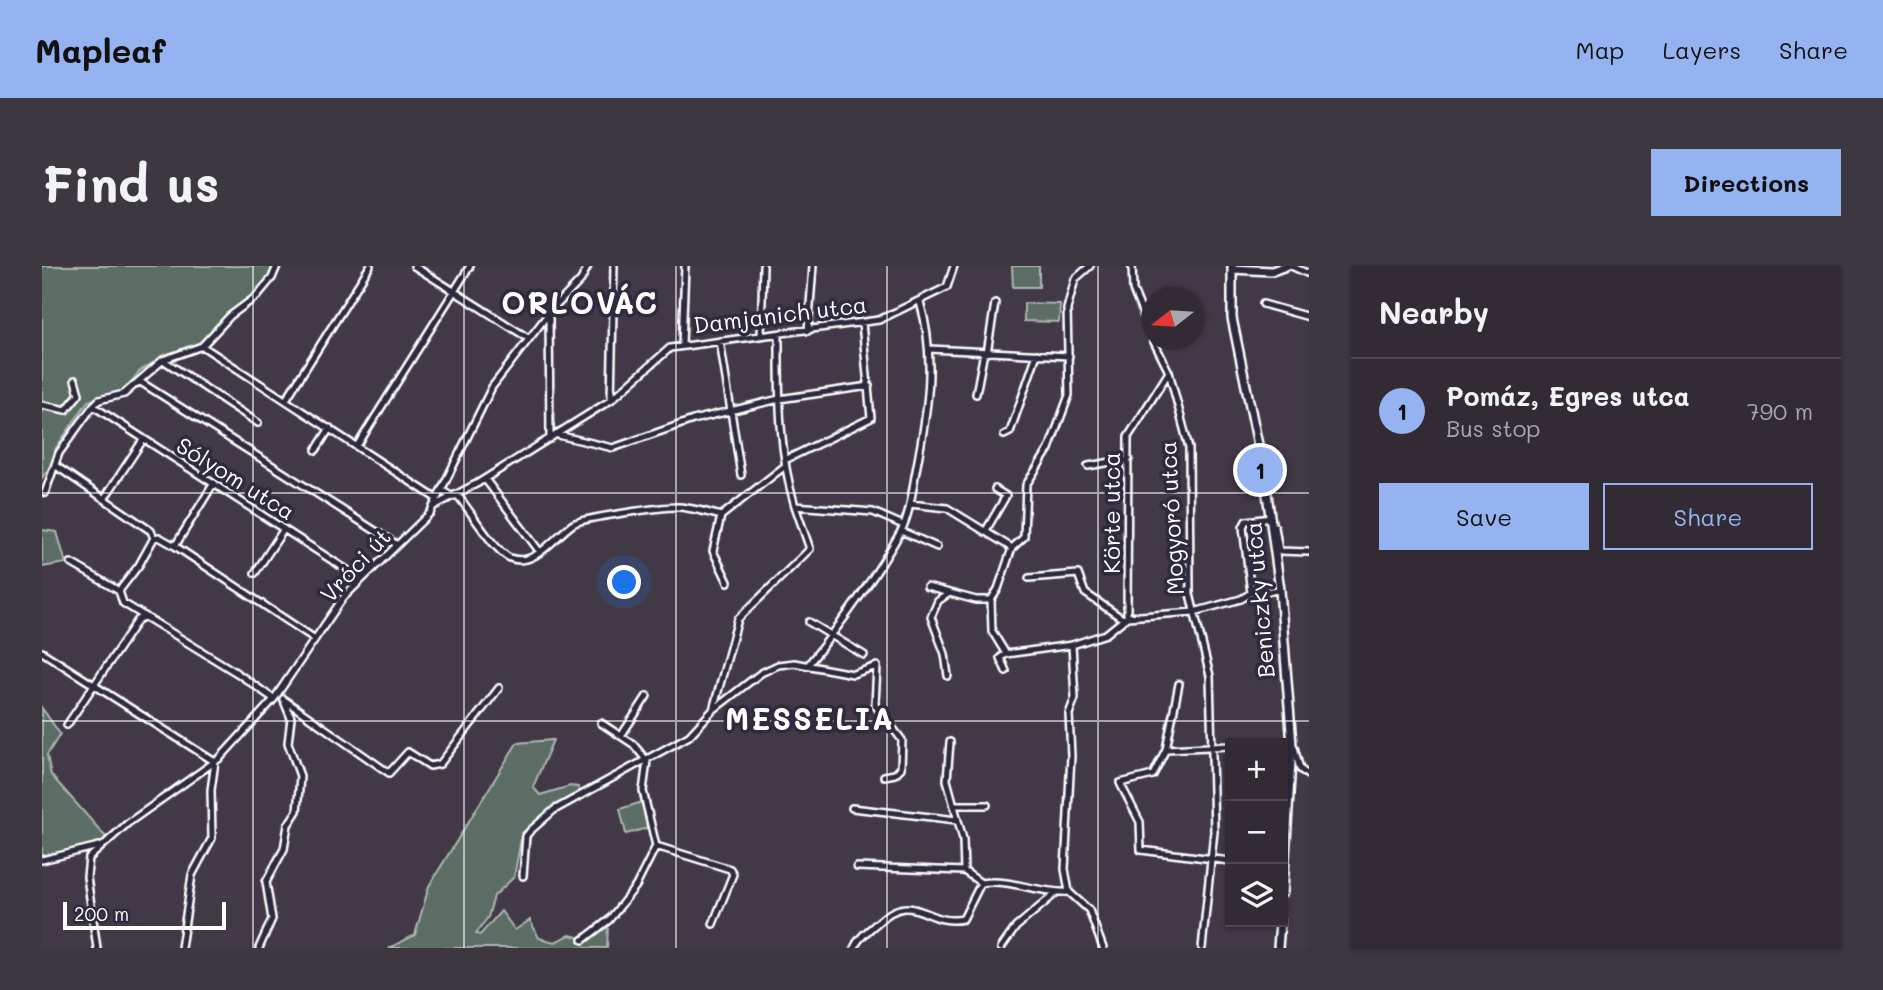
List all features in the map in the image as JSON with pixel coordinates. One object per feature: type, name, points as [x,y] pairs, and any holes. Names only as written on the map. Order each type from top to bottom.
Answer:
[{"type":"main road","points":[[1230,267],[1272,271],[1289,266]]},
{"type":"main road","name":"Beniczky utca","points":[[1230,267],[1231,318],[1271,518],[1280,590],[1292,745],[1284,864]]},
{"type":"main road","points":[[1278,948],[1280,927]]},
{"type":"street","points":[[45,493],[59,453],[99,400],[124,394],[163,360],[202,345],[230,316],[257,296],[272,278],[277,266]]},
{"type":"street","points":[[287,398],[370,266]]},
{"type":"street","points":[[414,266],[528,338]]},
{"type":"street","points":[[357,446],[470,266]]},
{"type":"street","name":"Vróci út","points":[[99,846],[215,762],[274,699],[281,696],[315,639],[361,579],[434,506],[492,387],[528,338],[581,280],[588,266]]},
{"type":"street","points":[[611,400],[614,266]]},
{"type":"street","points":[[682,345],[685,266]]},
{"type":"street","points":[[761,336],[763,266]]},
{"type":"street","points":[[808,331],[813,266]]},
{"type":"street","name":"Damjanich utca","points":[[434,506],[485,479],[611,400],[660,354],[682,345],[862,323],[920,302],[944,289],[951,280],[954,266]]},
{"type":"street","points":[[1006,654],[992,631],[991,600],[998,589],[1012,548],[1024,537],[1026,485],[1049,449],[1069,395],[1067,309],[1075,279],[1090,266]]},
{"type":"street","points":[[1132,266],[1133,290],[1141,310]]},
{"type":"street","points":[[1289,266],[1309,274]]},
{"type":"street","points":[[808,665],[832,635],[902,528],[910,504],[926,417],[929,349],[920,302]]},
{"type":"street","points":[[976,394],[995,303]]},
{"type":"street","points":[[1263,304],[1309,317]]},
{"type":"street","points":[[549,313],[550,439]]},
{"type":"street","points":[[728,582],[713,551],[721,516],[785,463],[871,418],[862,323]]},
{"type":"street","points":[[713,710],[738,619],[810,551],[795,506],[785,463],[779,399],[779,334]]},
{"type":"street","points":[[720,341],[741,475]]},
{"type":"street","points":[[202,345],[287,398],[315,420],[437,499]]},
{"type":"street","points":[[929,349],[1069,356]]},
{"type":"street","points":[[1158,350],[1168,372]]},
{"type":"street","points":[[1004,435],[1010,432],[1037,354]]},
{"type":"street","points":[[163,360],[258,423]]},
{"type":"street","name":"Körte utca","points":[[1125,618],[1128,437],[1168,372]]},
{"type":"street","name":"Mogyoró utca","points":[[1168,372],[1189,448],[1190,594],[1210,676],[1213,859],[1202,948]]},
{"type":"street","points":[[42,405],[66,410],[79,394],[75,380]]},
{"type":"street","points":[[139,381],[396,544]]},
{"type":"street","points":[[558,435],[613,448],[693,420],[779,399],[869,386]]},
{"type":"street","name":"Sólyom utca","points":[[93,406],[214,483],[245,507],[361,579]]},
{"type":"street","points":[[316,450],[330,428]]},
{"type":"street","points":[[104,499],[143,440]]},
{"type":"street","points":[[1088,466],[1129,459]]},
{"type":"street","points":[[56,466],[151,531],[154,538]]},
{"type":"street","points":[[485,479],[540,552]]},
{"type":"street","points":[[176,546],[214,483]]},
{"type":"street","points":[[985,532],[1006,496],[995,489]]},
{"type":"street","points":[[441,490],[451,496],[458,496],[509,557],[523,560],[540,552],[574,523],[590,517],[677,507],[721,516]]},
{"type":"street","points":[[910,504],[947,508],[1012,548]]},
{"type":"street","points":[[795,506],[873,512],[937,547]]},
{"type":"street","points":[[1251,593],[1243,527],[1246,521],[1271,518],[1279,551],[1309,552]]},
{"type":"street","points":[[255,573],[284,529]]},
{"type":"street","points":[[154,538],[159,537],[176,546],[315,639]]},
{"type":"street","points":[[119,591],[139,565],[154,538]]},
{"type":"street","points":[[71,564],[119,591],[123,603],[274,699]]},
{"type":"street","points":[[1029,578],[1077,574],[1085,593],[1125,618]]},
{"type":"street","points":[[927,587],[948,594],[991,600]]},
{"type":"street","points":[[1006,671],[1000,660],[1006,654],[1072,645],[1106,634],[1125,618],[1194,612],[1241,599],[1251,593],[1280,590]]},
{"type":"street","points":[[948,594],[937,601],[931,617],[945,654],[948,676]]},
{"type":"street","points":[[67,725],[138,620],[145,616]]},
{"type":"street","points":[[809,622],[864,655]]},
{"type":"street","points":[[1072,645],[1075,698],[1069,714],[1071,756],[1065,869],[1069,892],[1089,910],[1104,948]]},
{"type":"street","points":[[42,652],[215,762],[211,790],[212,838],[192,875],[181,948]]},
{"type":"street","points":[[523,876],[526,836],[554,810],[648,761],[689,736],[713,710],[761,673],[778,665],[808,665],[853,674],[877,666],[875,705],[902,740],[901,768],[895,774],[884,776]]},
{"type":"street","points":[[1179,684],[1166,749],[1151,777],[1120,783],[1140,823],[1140,850],[1225,861]]},
{"type":"street","points":[[281,696],[389,773],[408,752],[430,766],[439,764],[499,688]]},
{"type":"street","points":[[259,948],[272,919],[266,882],[284,849],[288,825],[296,811],[299,789],[300,776],[288,743],[291,718],[281,696]]},
{"type":"street","points":[[621,736],[647,696]]},
{"type":"street","points":[[601,723],[621,736],[648,761]]},
{"type":"street","points":[[950,742],[947,780],[965,849],[964,871]]},
{"type":"street","points":[[1288,745],[1292,745],[1300,769],[1309,776]]},
{"type":"street","points":[[1166,749],[1225,746]]},
{"type":"street","points":[[583,940],[609,920],[636,886],[656,846],[643,791],[648,761]]},
{"type":"street","points":[[954,805],[987,804]]},
{"type":"street","points":[[852,808],[957,820]]},
{"type":"street","points":[[42,860],[99,846]]},
{"type":"street","points":[[97,948],[88,867],[89,858],[99,846]]},
{"type":"street","points":[[656,846],[730,869],[733,874],[713,924]]},
{"type":"street","points":[[857,867],[964,871],[981,883],[993,881],[1069,892]]},
{"type":"street","points":[[854,948],[893,909],[902,906],[963,919],[981,883]]},
{"type":"street","points":[[1001,948],[1016,927],[1056,892]]},
{"type":"green space","points":[[42,266],[277,266],[257,296],[223,320],[203,341],[185,351],[159,359],[140,371],[124,390],[88,401],[56,448],[52,464],[42,478]]},
{"type":"green space","points":[[1012,266],[1039,266],[1039,287],[1013,287]]},
{"type":"green space","points":[[1024,303],[1060,304],[1059,322],[1024,321]]},
{"type":"green space","points":[[42,530],[57,532],[66,563],[42,567]]},
{"type":"green space","points":[[42,708],[60,734],[47,755],[51,775],[106,837],[99,846],[42,861]]},
{"type":"green space","points":[[553,740],[533,787],[540,795],[570,786],[578,787],[580,792],[549,810],[522,833],[514,877],[494,896],[488,917],[476,934],[480,935],[501,911],[515,930],[530,920],[539,938],[555,942],[570,935],[582,938],[591,930],[590,938],[608,926],[607,948],[389,948],[415,935],[429,886],[517,743]]},
{"type":"green space","points":[[642,802],[647,828],[626,834],[620,809]]},
{"type":"place","name":"Pomáz, Egres utca","points":[[1260,470]]},
{"type":"district","name":"ORLOVÁC","points":[[580,302]]},
{"type":"district","name":"MESSELIA","points":[[810,718]]}]
